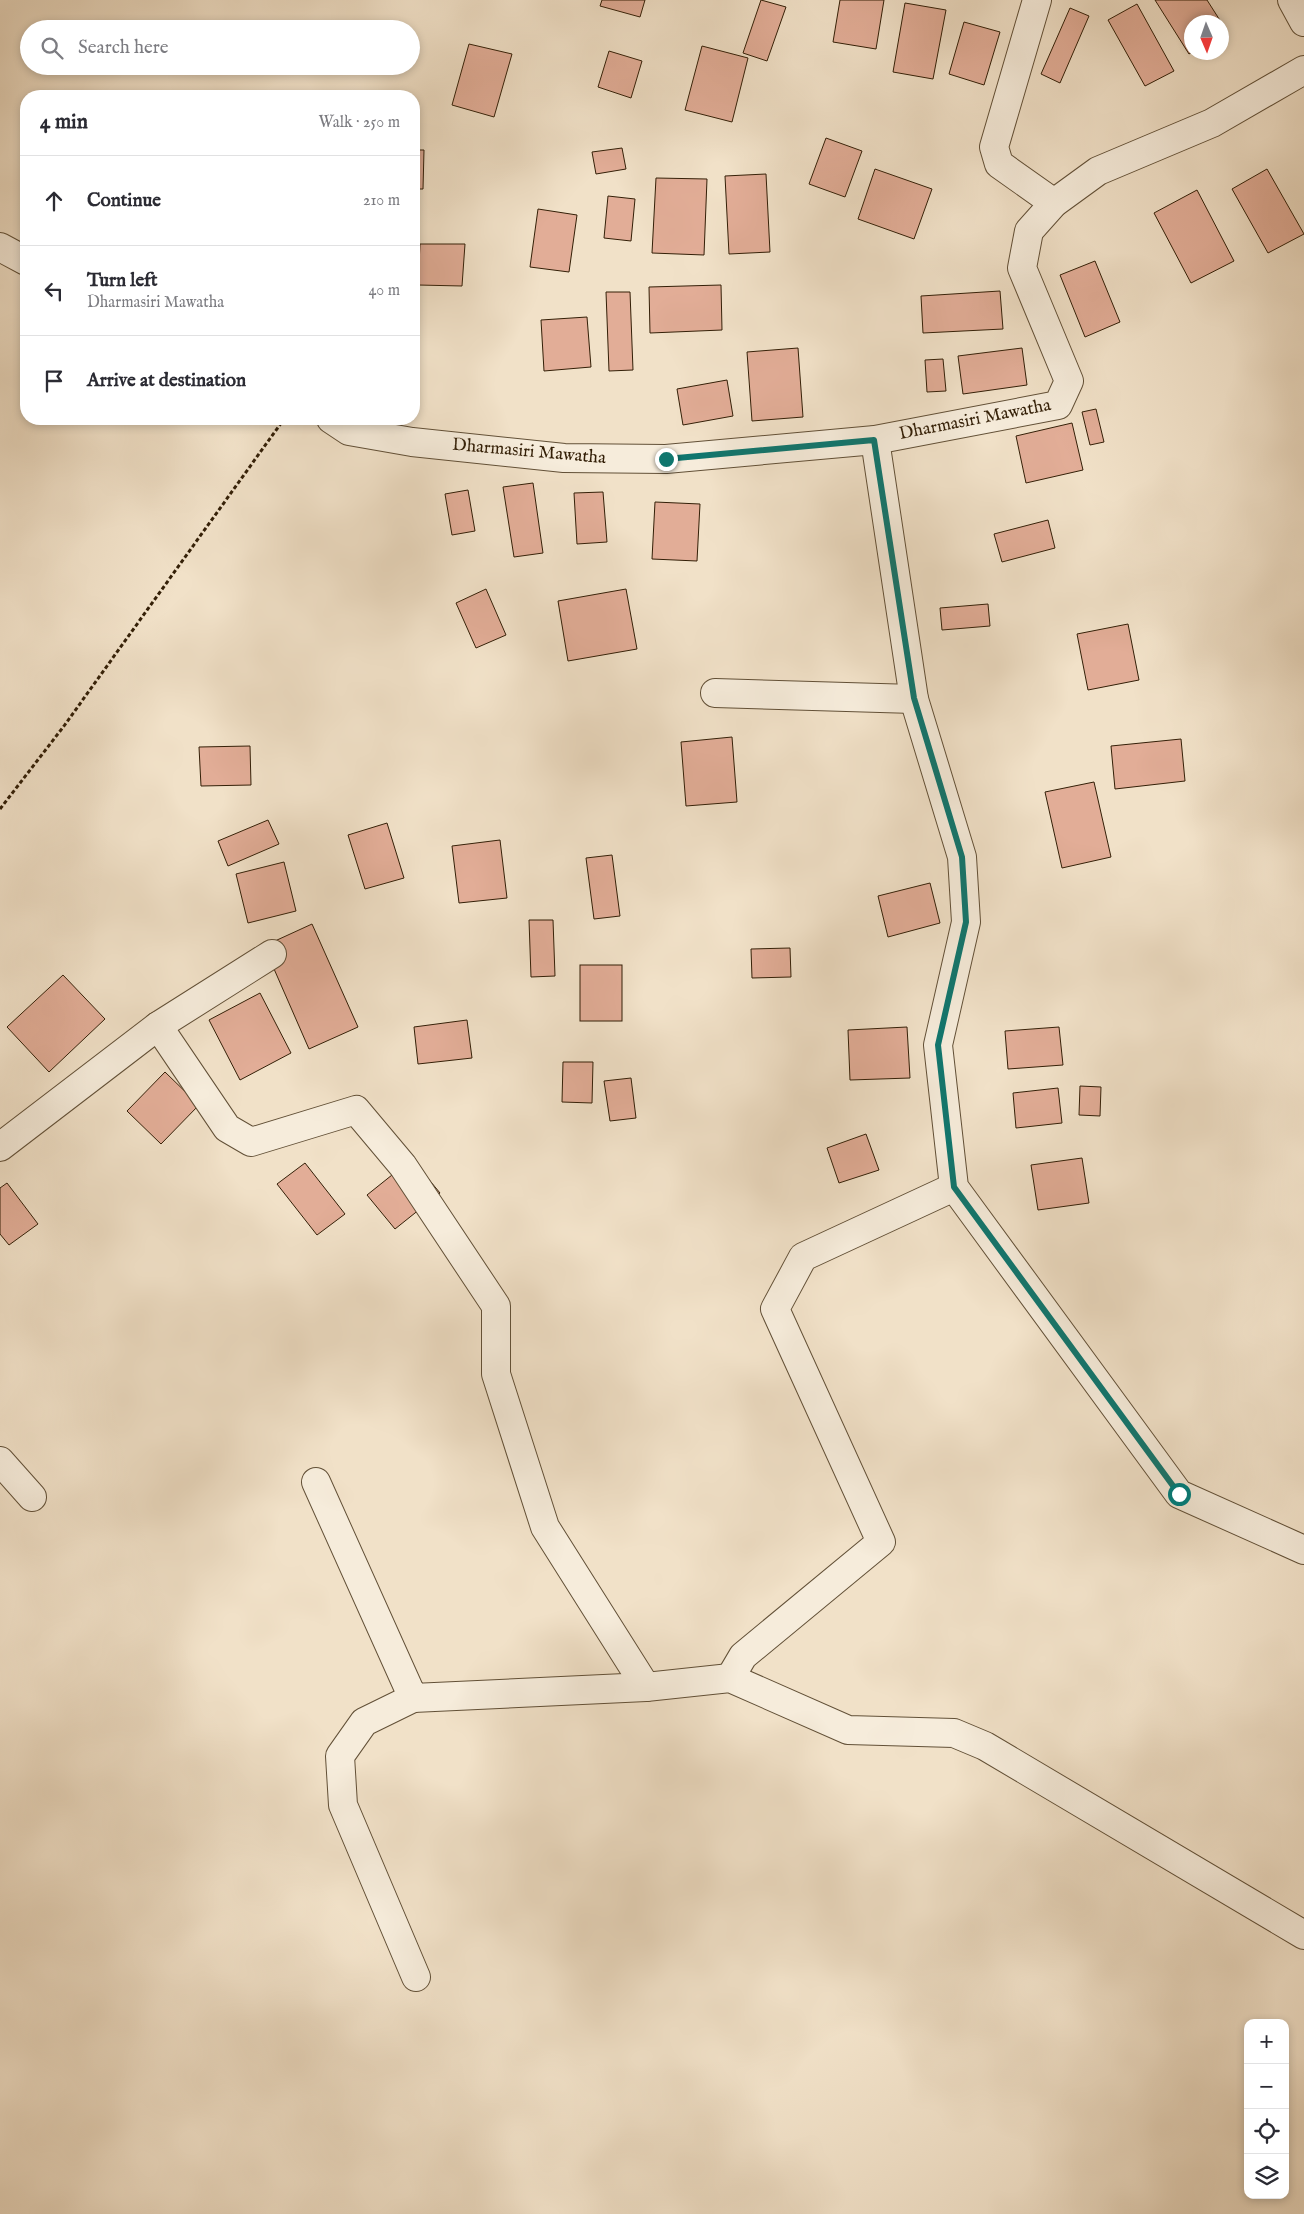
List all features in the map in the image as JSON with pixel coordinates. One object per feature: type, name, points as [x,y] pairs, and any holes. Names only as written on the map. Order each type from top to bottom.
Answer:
[{"type":"street","points":[[1037,0],[994,147],[999,164],[1054,203]]},
{"type":"street","points":[[1292,0],[1304,22]]},
{"type":"street","name":"Dharmasiri Mawatha","points":[[340,425],[349,431],[412,442],[564,458],[666,459],[874,440],[1058,405],[1069,381],[1022,268],[1029,231],[1054,203],[1098,171],[1212,123],[1304,70]]},
{"type":"street","points":[[0,247],[20,258]]},
{"type":"street","points":[[874,440],[914,698],[962,857],[966,922],[938,1045],[954,1187],[1179,1494],[1304,1550]]},
{"type":"street","points":[[715,693],[914,698]]},
{"type":"street","points":[[0,1147],[158,1026],[272,954]]},
{"type":"street","points":[[158,1026],[227,1128],[251,1142],[356,1110],[403,1166],[496,1306],[496,1374],[545,1527],[646,1687]]},
{"type":"street","points":[[730,1678],[743,1656],[881,1542],[775,1309],[803,1257],[954,1187]]},
{"type":"street","points":[[0,1461],[32,1497]]},
{"type":"street","points":[[316,1482],[413,1698]]},
{"type":"street","points":[[416,1977],[343,1805],[340,1756],[364,1722],[413,1698],[646,1687],[730,1678],[848,1730],[954,1733],[986,1746],[1304,1935]]},
{"type":"path","points":[[0,809],[64,726],[280,425]]},
{"type":"building","points":[[602,0],[645,0],[640,17],[600,6]]},
{"type":"building","points":[[761,0],[786,7],[767,61],[743,53]]},
{"type":"building","points":[[840,0],[884,0],[876,49],[833,42]]},
{"type":"building","points":[[1155,0],[1207,0],[1217,15],[1184,15],[1184,46]]},
{"type":"building","points":[[905,3],[946,10],[933,79],[893,72]]},
{"type":"building","points":[[1137,4],[1174,71],[1145,86],[1108,20]]},
{"type":"building","points":[[1070,8],[1089,16],[1060,83],[1041,74]]},
{"type":"building","points":[[964,22],[1000,32],[984,85],[949,74]]},
{"type":"building","points":[[469,44],[512,54],[494,117],[452,105]]},
{"type":"building","points":[[702,46],[748,58],[732,122],[685,110]]},
{"type":"building","points":[[609,51],[642,61],[631,98],[598,87]]},
{"type":"building","points":[[826,138],[862,151],[845,197],[809,184]]},
{"type":"building","points":[[622,148],[626,169],[596,174],[592,152]]},
{"type":"building","points":[[420,150],[424,150],[423,189],[420,189]]},
{"type":"building","points":[[875,169],[932,189],[914,239],[858,219]]},
{"type":"building","points":[[1267,169],[1304,234],[1268,253],[1232,189]]},
{"type":"building","points":[[766,174],[770,252],[729,254],[725,176]]},
{"type":"building","points":[[656,178],[707,179],[704,255],[652,253]]},
{"type":"building","points":[[1197,190],[1234,261],[1191,283],[1154,213]]},
{"type":"building","points":[[608,196],[635,199],[631,241],[604,238]]},
{"type":"building","points":[[538,209],[577,215],[569,272],[530,267]]},
{"type":"building","points":[[420,244],[465,244],[462,286],[420,285]]},
{"type":"building","points":[[1095,261],[1120,322],[1085,337],[1060,275]]},
{"type":"building","points":[[721,285],[722,330],[650,333],[649,287]]},
{"type":"building","points":[[1000,291],[1003,329],[923,333],[921,296]]},
{"type":"building","points":[[606,292],[630,292],[633,370],[609,371]]},
{"type":"building","points":[[587,317],[591,367],[544,371],[541,320]]},
{"type":"building","points":[[798,348],[803,417],[752,421],[747,352]]},
{"type":"building","points":[[1022,348],[1027,385],[963,394],[958,356]]},
{"type":"building","points":[[943,359],[946,391],[927,392],[925,360]]},
{"type":"building","points":[[727,380],[733,416],[683,425],[677,389]]},
{"type":"building","points":[[1096,409],[1104,442],[1090,445],[1082,412]]},
{"type":"building","points":[[1072,423],[1083,470],[1026,483],[1016,436]]},
{"type":"building","points":[[533,483],[543,553],[514,557],[503,487]]},
{"type":"building","points":[[468,490],[475,531],[452,535],[445,494]]},
{"type":"building","points":[[603,492],[607,542],[577,544],[574,493]]},
{"type":"building","points":[[655,502],[700,504],[697,561],[652,559]]},
{"type":"building","points":[[1048,520],[1055,548],[1002,562],[994,534]]},
{"type":"building","points":[[486,589],[506,635],[476,648],[456,603]]},
{"type":"building","points":[[626,589],[637,649],[568,661],[558,601]]},
{"type":"building","points":[[988,604],[990,626],[942,630],[940,608]]},
{"type":"building","points":[[1128,624],[1139,680],[1088,690],[1077,634]]},
{"type":"building","points":[[732,737],[737,802],[686,806],[681,742]]},
{"type":"building","points":[[1181,739],[1185,781],[1115,789],[1111,746]]},
{"type":"building","points":[[250,746],[251,785],[201,786],[199,747]]},
{"type":"building","points":[[1094,782],[1111,857],[1062,868],[1045,792]]},
{"type":"building","points":[[268,820],[279,844],[228,866],[218,841]]},
{"type":"building","points":[[387,823],[404,878],[365,889],[348,835]]},
{"type":"building","points":[[500,840],[507,898],[459,903],[452,846]]},
{"type":"building","points":[[612,855],[620,916],[594,919],[586,858]]},
{"type":"building","points":[[284,862],[296,911],[248,923],[236,874]]},
{"type":"building","points":[[930,883],[940,923],[888,937],[878,896]]},
{"type":"building","points":[[529,920],[553,920],[555,976],[531,977]]},
{"type":"building","points":[[312,924],[358,1027],[309,1049],[264,946]]},
{"type":"building","points":[[790,948],[791,977],[752,978],[751,949]]},
{"type":"building","points":[[580,965],[622,965],[622,1021],[580,1021]]},
{"type":"building","points":[[63,975],[105,1019],[49,1072],[7,1027]]},
{"type":"building","points":[[260,993],[291,1053],[240,1080],[209,1020]]},
{"type":"building","points":[[467,1020],[472,1058],[418,1064],[414,1027]]},
{"type":"building","points":[[907,1027],[910,1078],[850,1080],[848,1030]]},
{"type":"building","points":[[1059,1027],[1063,1065],[1008,1069],[1005,1031]]},
{"type":"building","points":[[563,1062],[593,1062],[592,1103],[562,1102]]},
{"type":"building","points":[[165,1072],[199,1105],[161,1144],[127,1111]]},
{"type":"building","points":[[631,1078],[636,1118],[610,1121],[604,1081]]},
{"type":"building","points":[[1080,1086],[1101,1087],[1100,1116],[1079,1115]]},
{"type":"building","points":[[1058,1088],[1062,1123],[1016,1128],[1013,1093]]},
{"type":"building","points":[[866,1134],[879,1170],[839,1183],[827,1148]]},
{"type":"building","points":[[1082,1158],[1089,1203],[1038,1210],[1031,1165]]},
{"type":"building","points":[[412,1159],[440,1193],[395,1229],[367,1195]]},
{"type":"building","points":[[305,1163],[345,1214],[317,1235],[277,1184]]},
{"type":"building","points":[[7,1183],[38,1224],[9,1245],[0,1234],[0,1188]]},
{"type":"route","points":[[666,459],[874,440],[914,698],[962,857],[966,922],[938,1045],[954,1187],[1179,1494]]}]
